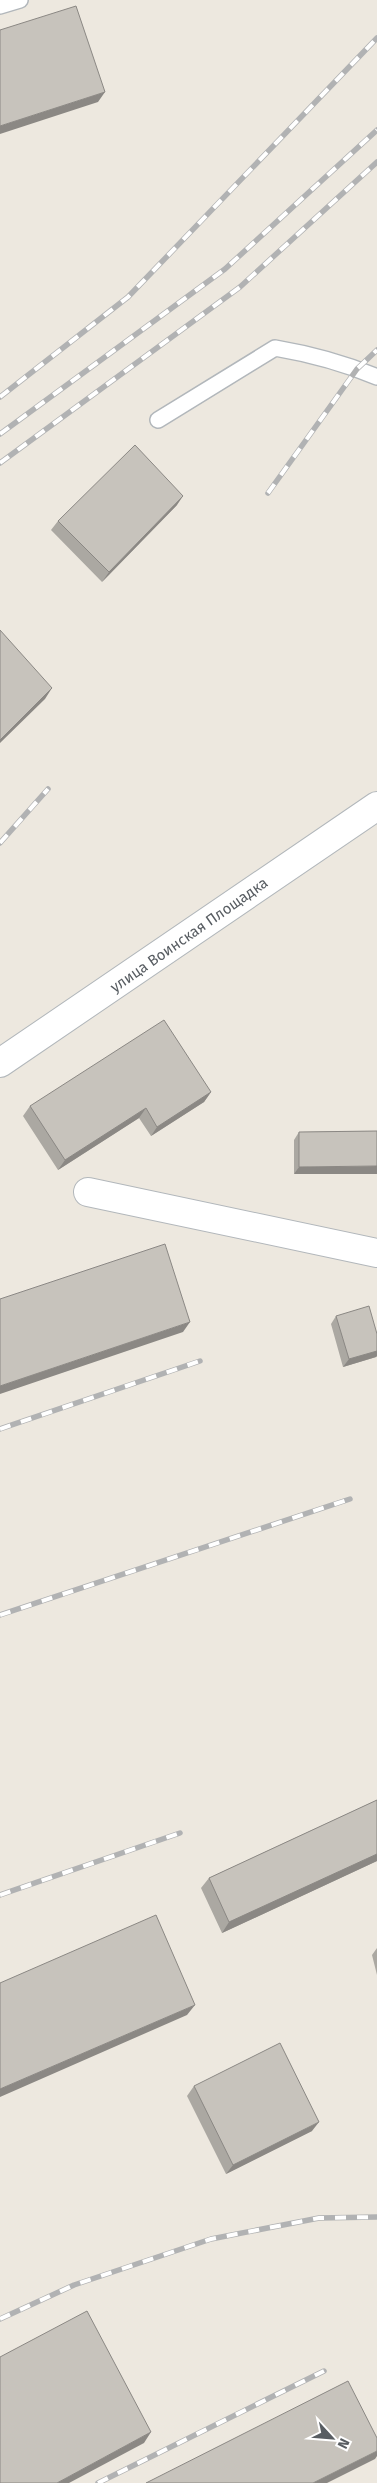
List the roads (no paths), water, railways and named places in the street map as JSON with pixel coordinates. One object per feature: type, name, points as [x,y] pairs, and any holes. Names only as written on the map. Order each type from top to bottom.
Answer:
[{"type":"street","name":"улица Воинская Площадка","points":[[0,1063],[377,806]]},
{"type":"street","points":[[88,1192],[377,1253]]},
{"type":"lane","points":[[0,6],[20,0]]},
{"type":"lane","points":[[158,420],[275,348],[307,354],[357,369],[377,378]]},
{"type":"railway","points":[[0,397],[128,297],[377,38]]},
{"type":"railway","points":[[0,434],[225,269],[377,130]]},
{"type":"railway","points":[[0,463],[240,287],[377,162]]},
{"type":"railway","points":[[268,493],[357,369],[377,350]]},
{"type":"railway","points":[[0,843],[48,789]]},
{"type":"railway","points":[[0,1429],[200,1361]]},
{"type":"railway","points":[[0,1615],[350,1499]]},
{"type":"railway","points":[[0,1895],[180,1833]]},
{"type":"railway","points":[[0,2319],[74,2285],[211,2239],[319,2218],[377,2217]]},
{"type":"railway","points":[[98,2483],[324,2371]]}]
